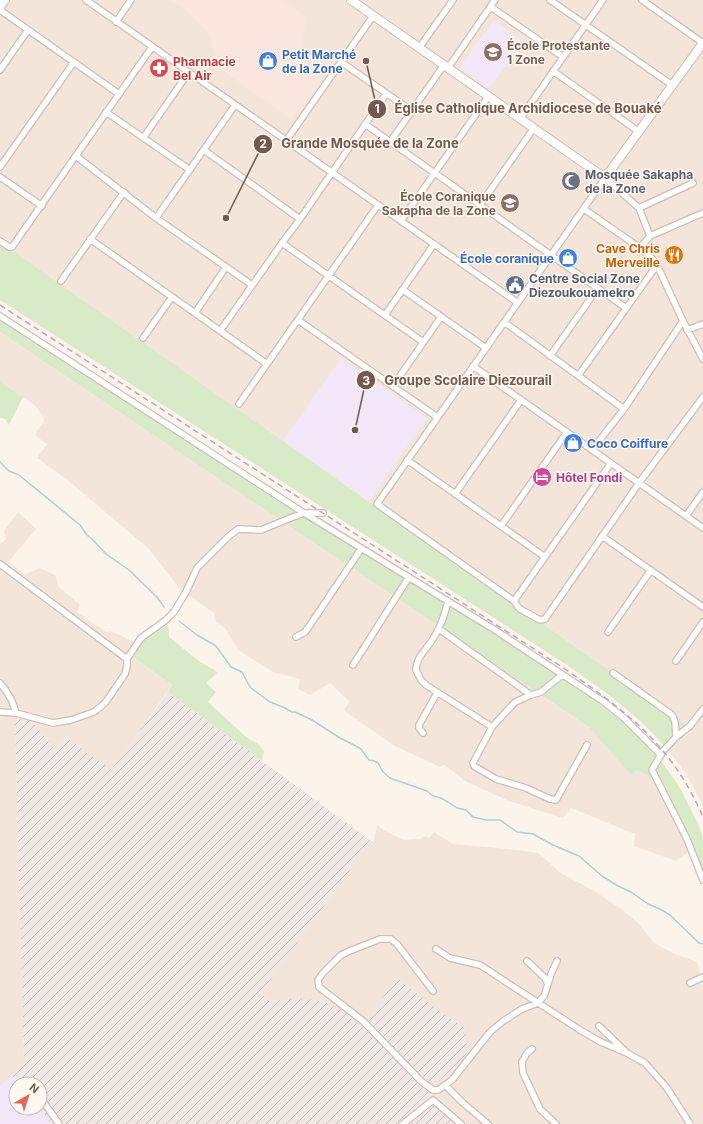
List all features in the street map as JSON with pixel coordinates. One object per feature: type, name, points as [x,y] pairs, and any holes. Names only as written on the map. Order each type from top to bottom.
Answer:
[{"type":"street","points":[[0,7],[5,0]]},
{"type":"street","points":[[86,0],[518,303]]},
{"type":"street","points":[[116,22],[132,0]]},
{"type":"street","points":[[351,0],[605,178],[639,208],[650,236]]},
{"type":"street","points":[[419,48],[452,0]]},
{"type":"street","points":[[390,142],[495,0]]},
{"type":"street","points":[[550,0],[672,85]]},
{"type":"street","points":[[520,119],[603,0]]},
{"type":"street","points":[[642,0],[703,43],[638,131],[377,504],[514,601],[520,609],[540,620],[545,619],[639,483],[703,397]]},
{"type":"street","points":[[491,7],[563,57]]},
{"type":"street","points":[[0,10],[119,94]]},
{"type":"street","points":[[286,140],[373,16]]},
{"type":"street","points":[[0,70],[28,30]]},
{"type":"street","points":[[0,241],[9,247],[12,247],[152,47]]},
{"type":"street","points":[[0,167],[74,62]]},
{"type":"street","points":[[341,62],[412,111]]},
{"type":"street","points":[[553,71],[638,131]]},
{"type":"street","points":[[143,138],[189,72]]},
{"type":"street","points":[[220,331],[300,219],[386,94]]},
{"type":"street","points":[[401,221],[488,96]]},
{"type":"street","points":[[156,218],[235,105]]},
{"type":"street","points":[[106,112],[190,170]]},
{"type":"street","points":[[365,124],[626,308]]},
{"type":"street","points":[[480,205],[534,128]]},
{"type":"street","points":[[204,150],[300,219]]},
{"type":"street","points":[[76,156],[156,218],[252,285]]},
{"type":"street","points":[[0,177],[42,206]]},
{"type":"street","points":[[639,208],[693,183]]},
{"type":"street","points":[[61,281],[124,192]]},
{"type":"street","points":[[239,404],[378,205]]},
{"type":"street","points":[[584,209],[650,256],[656,265],[687,330],[703,359]]},
{"type":"street","points":[[640,248],[650,236],[703,213]]},
{"type":"street","points":[[90,239],[267,364]]},
{"type":"street","points":[[282,243],[423,342]]},
{"type":"street","points":[[385,315],[434,244]]},
{"type":"street","points":[[578,376],[656,265]]},
{"type":"street","points":[[195,313],[226,267]]},
{"type":"street","points":[[550,356],[598,288]]},
{"type":"street","points":[[403,290],[486,348]]},
{"type":"street","points":[[143,338],[172,297]]},
{"type":"street","points":[[0,316],[304,514],[495,630],[604,702],[624,718],[661,755]]},
{"type":"street","points":[[393,386],[441,317]]},
{"type":"street","points":[[298,320],[437,418]]},
{"type":"street","points":[[592,450],[624,409],[683,321]]},
{"type":"street","points":[[504,322],[624,409]]},
{"type":"street","points":[[687,330],[703,324]]},
{"type":"street","points":[[474,366],[703,528]]},
{"type":"street","points":[[455,494],[521,400]]},
{"type":"street","points":[[501,526],[567,432]]},
{"type":"street","points":[[407,460],[545,557]]},
{"type":"street","points":[[514,601],[611,463]]},
{"type":"street","points":[[686,516],[703,492]]},
{"type":"street","points":[[0,712],[16,713],[52,722],[70,720],[94,712],[105,702],[125,674],[127,659],[141,638],[166,620],[174,612],[198,568],[228,537],[238,529],[258,531],[265,530],[292,517],[304,514],[323,513]]},
{"type":"street","points":[[602,536],[703,607]]},
{"type":"street","points":[[296,637],[305,632],[308,628],[361,549]]},
{"type":"street","points":[[0,564],[127,659]]},
{"type":"street","points":[[608,632],[651,570]]},
{"type":"street","points":[[353,666],[409,578]]},
{"type":"street","points":[[448,601],[443,621],[433,639],[418,659],[416,670],[421,680],[438,693],[492,727]]},
{"type":"street","points":[[676,661],[703,622]]},
{"type":"street","points":[[439,629],[531,695]]},
{"type":"street","points":[[613,673],[671,714],[676,722],[676,737]]},
{"type":"street","points":[[562,675],[541,692],[515,702],[492,727],[474,759],[474,766],[496,780],[526,788],[550,799],[556,800],[587,745]]},
{"type":"street","points":[[0,683],[13,703],[16,713]]},
{"type":"street","points":[[423,733],[419,728],[419,725],[438,693]]},
{"type":"street","points":[[703,709],[690,726],[676,737],[661,755],[652,770],[686,839],[703,880]]},
{"type":"street","points":[[433,991],[397,944],[391,940],[380,939],[341,955],[318,980],[319,987],[363,1021],[422,1082],[433,1090],[438,1090],[446,1086],[466,1064],[490,1032],[522,1009],[538,1003],[547,990],[551,974],[557,961]]},
{"type":"street","points":[[436,949],[450,958],[480,965],[580,1030],[645,1063],[667,1088],[690,1124]]},
{"type":"street","points":[[527,961],[545,978],[548,984]]},
{"type":"street","points":[[690,983],[703,977]]},
{"type":"street","points":[[599,1026],[627,1053]]},
{"type":"street","points":[[532,1049],[527,1053],[522,1062],[523,1073],[540,1109],[556,1124]]},
{"type":"street","points":[[446,1086],[463,1103],[488,1124]]},
{"type":"street","points":[[403,1124],[433,1100],[461,1124]]},
{"type":"street","points":[[48,1108],[59,1124]]},
{"type":"shaded area","points":[[0,0],[703,0],[703,806],[686,774],[669,751],[692,730],[369,501],[0,245]]},
{"type":"shaded area","name":"Petit Marché de la Zone","points":[[167,0],[283,0],[307,18],[303,34],[303,54],[333,67],[291,119],[219,68],[209,34],[182,7]]},
{"type":"shaded area","name":"École Protestante 1 Zone","points":[[494,20],[523,42],[489,89],[460,67]]},
{"type":"shaded area","points":[[0,332],[589,727],[631,774],[638,770],[650,777],[690,851],[676,861],[634,846],[635,834],[571,808],[563,818],[509,801],[467,782],[444,765],[440,767],[395,746],[346,712],[344,709],[350,702],[330,683],[310,695],[298,689],[300,679],[275,673],[238,650],[225,628],[216,622],[215,614],[190,596],[186,597],[148,548],[65,478],[37,458],[47,444],[36,436],[37,431],[45,420],[35,405],[0,382]]},
{"type":"shaded area","points":[[341,358],[427,418],[369,501],[283,441]]},
{"type":"shaded area","points":[[18,512],[36,529],[8,562],[25,574],[40,568],[55,575],[59,587],[80,605],[77,612],[106,632],[111,631],[134,642],[133,658],[172,685],[111,771],[65,736],[55,750],[30,718],[15,719],[24,1062],[21,1068],[12,1075],[13,1076],[8,1076],[8,1116],[46,1116],[52,1124],[0,1124],[0,544],[6,539],[4,531]]},
{"type":"shaded area","points":[[168,692],[371,841],[261,993],[268,1001],[300,998],[322,1001],[343,1010],[362,1026],[397,978],[448,1017],[466,1028],[467,1057],[428,1090],[467,1124],[52,1124],[46,1116],[48,1116],[48,1076],[12,1075],[21,1068],[24,1062],[15,719],[30,718],[55,750],[65,736],[111,770]]},
{"type":"shaded area","points":[[377,825],[385,831],[404,840],[420,839],[425,836],[429,838],[434,832],[453,844],[538,853],[562,874],[593,890],[624,911],[641,926],[654,943],[675,954],[697,962],[703,989],[703,1124],[467,1124],[428,1090],[466,1057],[466,1028],[448,1017],[397,978],[362,1026],[343,1010],[277,1000],[268,1001],[261,993],[371,841],[374,842]]},
{"type":"shaded area","points":[[8,1079],[8,1116],[46,1116],[52,1124],[0,1124],[0,1086]]},
{"type":"green space","points":[[0,242],[692,729],[669,751],[633,715],[567,665],[0,300]]},
{"type":"green space","points":[[0,314],[561,675],[619,719],[653,751],[668,770],[681,790],[699,825],[703,840],[703,883],[690,851],[650,777],[638,770],[631,775],[589,727],[0,332]]},
{"type":"green space","points":[[0,382],[23,397],[9,425],[5,419],[0,418]]},
{"type":"green space","points":[[168,625],[169,637],[200,662],[215,670],[217,673],[206,683],[216,692],[208,702],[245,736],[258,744],[264,751],[262,761],[168,692],[172,685],[133,658],[143,639]]},
{"type":"waterway","points":[[0,462],[9,471],[19,475],[80,525],[87,535],[106,554],[129,570],[157,597],[164,607]]},
{"type":"waterway","points":[[179,621],[197,635],[216,646],[231,667],[242,672],[250,687],[255,691],[270,702],[312,720],[340,738],[361,749],[369,760],[378,763],[383,772],[390,778],[427,791],[433,796],[441,798],[457,808],[466,810],[473,817],[486,820],[500,820],[517,832],[533,834],[553,845],[579,856],[602,876],[631,892],[648,904],[670,915],[699,943],[703,944]]},
{"type":"railway","points":[[0,305],[565,669],[608,700],[646,732],[662,750],[691,792],[703,817]]},
{"type":"place","name":"École Protestante 1 Zone","points":[[493,52]]},
{"type":"place","name":"Petit Marché de la Zone","points":[[268,61]]},
{"type":"place","name":"Église Catholique Archidiocese de Bouaké","points":[[366,61]]},
{"type":"place","name":"Pharmacie Bel Air","points":[[159,68]]},
{"type":"place","name":"Mosquée Sakapha de la Zone","points":[[571,181]]},
{"type":"place","name":"École Coranique Sakapha de la Zone","points":[[510,203]]},
{"type":"place","name":"Grande Mosquée de la Zone","points":[[226,218]]},
{"type":"place","name":"Cave Chris Merveille","points":[[674,255]]},
{"type":"place","name":"École coranique","points":[[568,258]]},
{"type":"place","name":"Centre Social Zone Diezoukouamekro","points":[[515,285]]},
{"type":"place","name":"Groupe Scolaire Diezourail","points":[[355,430]]},
{"type":"place","name":"Coco Coiffure","points":[[573,443]]},
{"type":"place","name":"Hôtel Fondi","points":[[542,477]]}]
